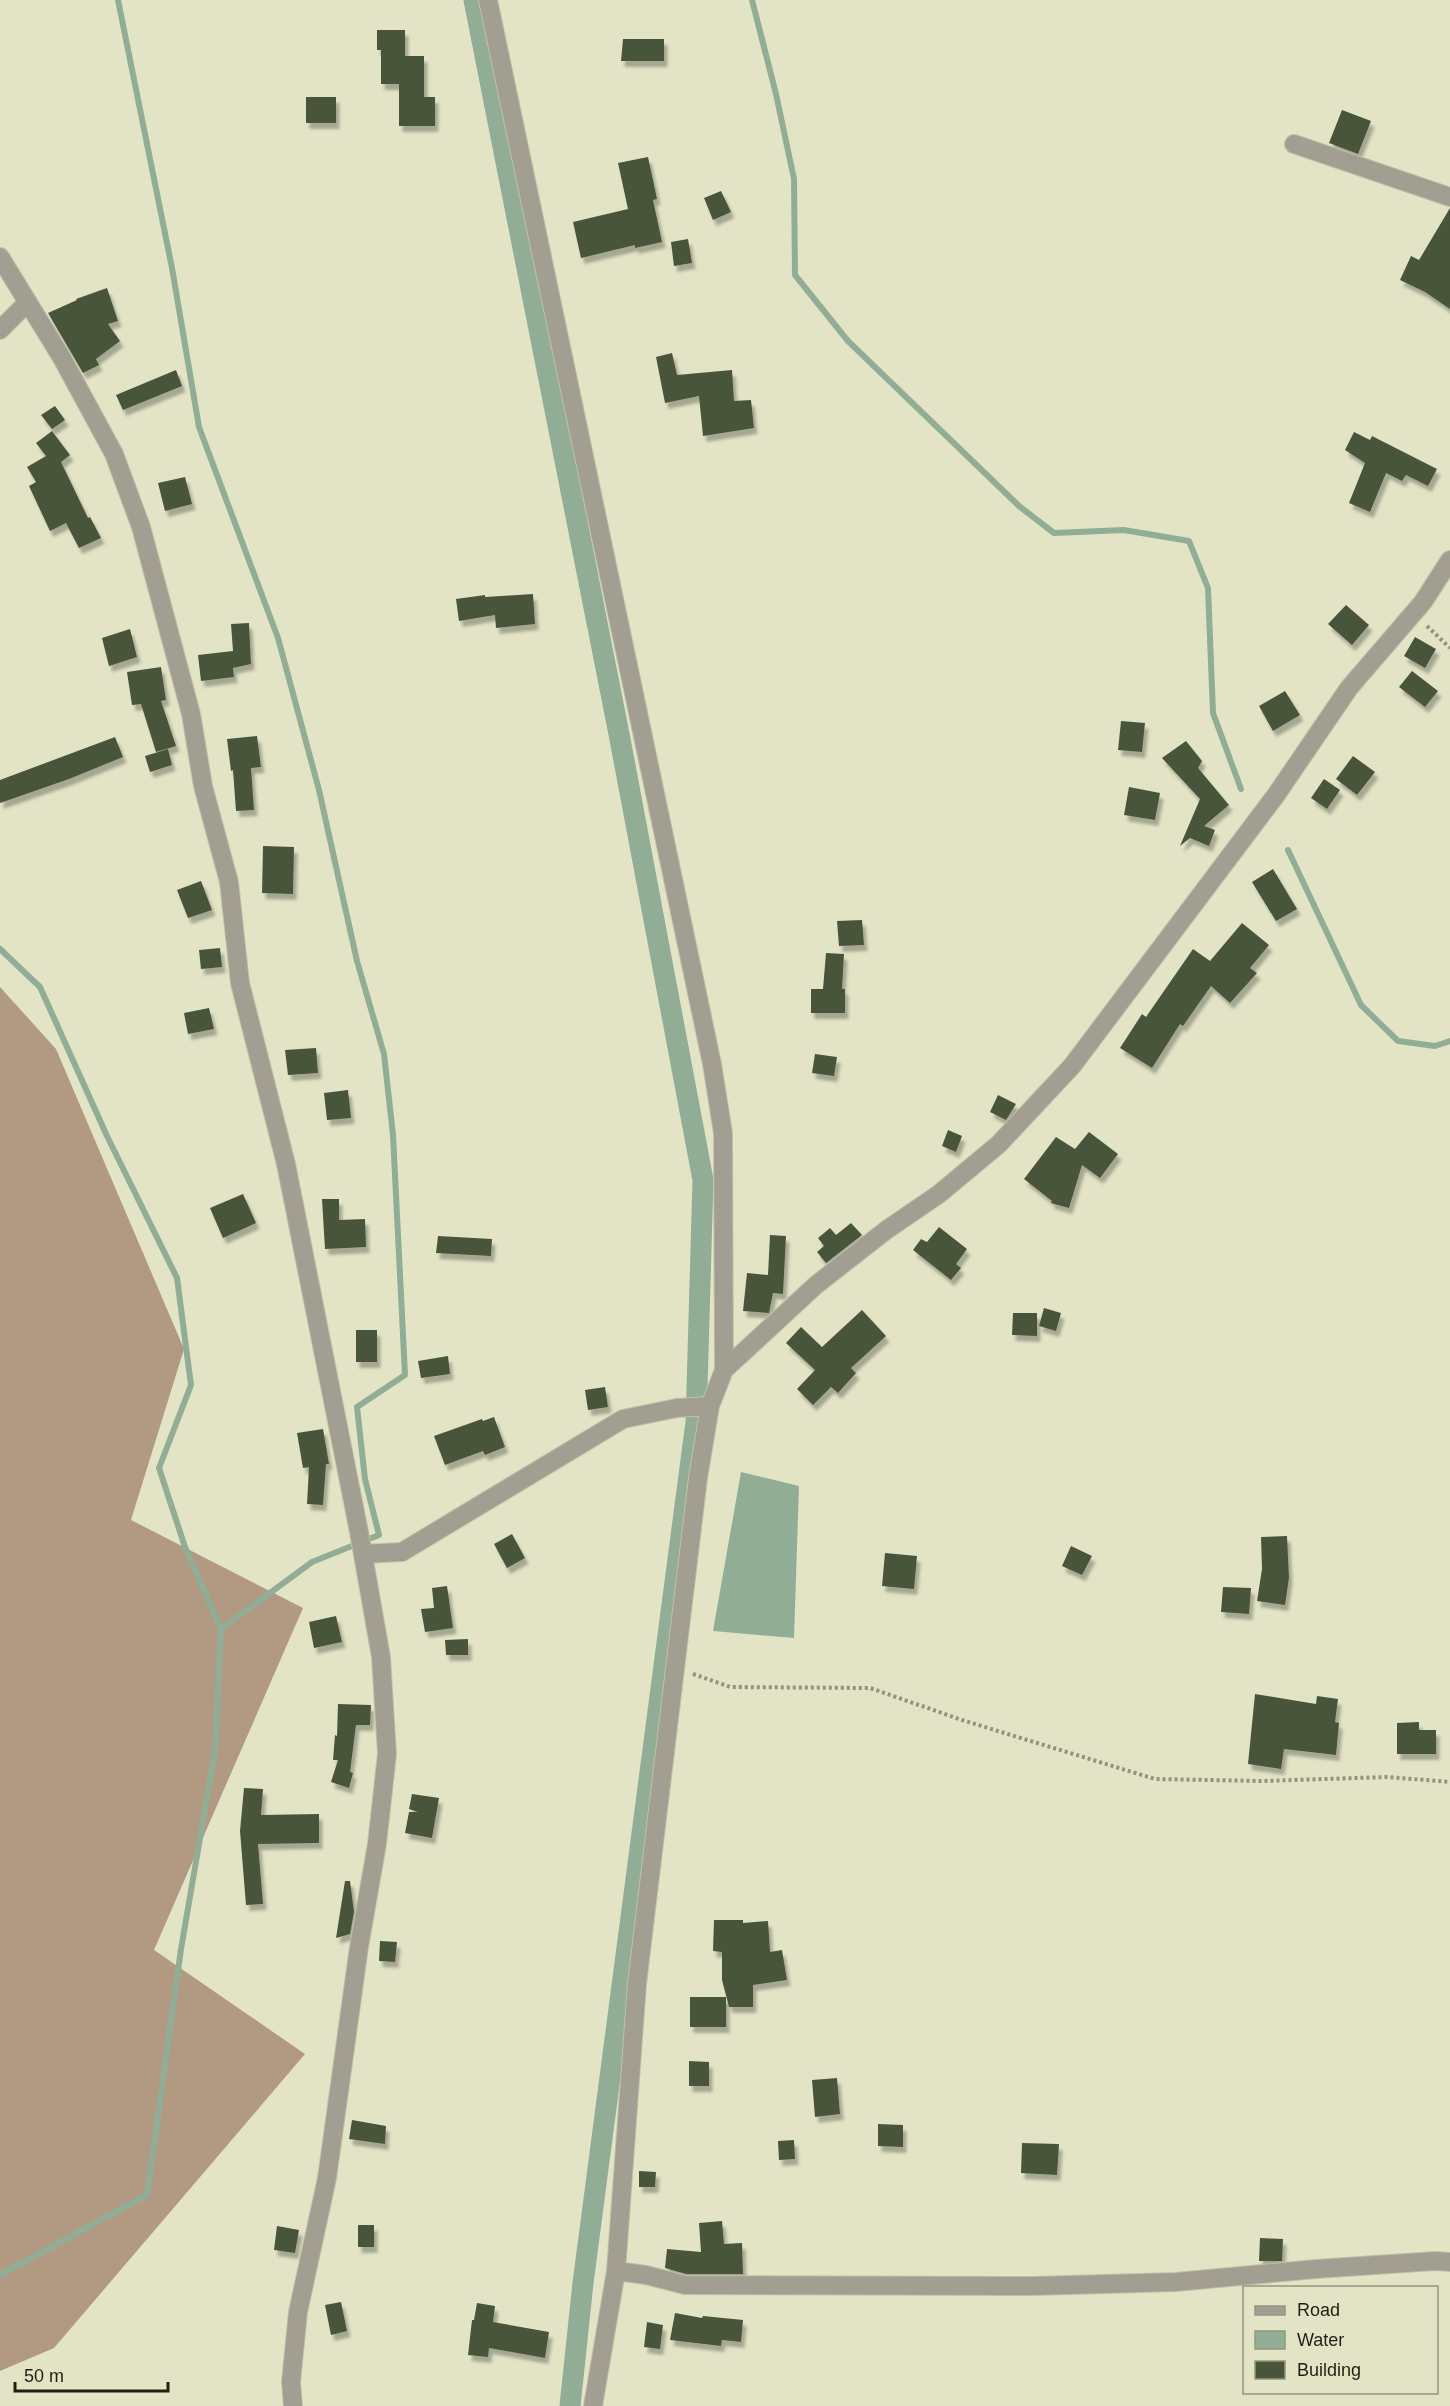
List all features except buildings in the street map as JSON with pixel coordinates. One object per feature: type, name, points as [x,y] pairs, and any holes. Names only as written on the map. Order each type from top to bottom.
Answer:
[{"type":"street","points":[[488,0],[712,1064],[723,1133],[724,1370],[710,1406],[698,1478],[637,1984],[616,2271],[593,2406]]},
{"type":"street","points":[[1294,144],[1450,197]]},
{"type":"street","points":[[0,257],[62,358],[114,454],[141,527],[164,611],[191,714],[203,786],[229,882],[240,983],[286,1164],[363,1554],[381,1657],[387,1754],[377,1844],[359,1947],[327,2178],[298,2312],[291,2382],[293,2406]]},
{"type":"street","points":[[0,330],[28,302]]},
{"type":"street","points":[[724,1370],[816,1285],[885,1231],[939,1194],[999,1144],[1072,1066],[1269,805],[1349,688],[1423,602],[1450,560]]},
{"type":"street","points":[[363,1554],[402,1552],[623,1419],[677,1408],[710,1406]]},
{"type":"street","points":[[616,2271],[646,2275],[685,2285],[1033,2286],[1176,2282],[1328,2268],[1450,2262]]},
{"type":"path","points":[[1413,614],[1450,648]]},
{"type":"path","points":[[675,1668],[730,1687],[870,1688],[962,1720],[1155,1779],[1262,1781],[1388,1777],[1450,1782]]},
{"type":"shaded area","points":[[0,987],[56,1049],[184,1349],[131,1520],[303,1608],[154,1950],[305,2054],[54,2348],[0,2371]]},
{"type":"water","points":[[741,1472],[799,1486],[794,1638],[713,1631]]},
{"type":"waterway","points":[[118,0],[172,268],[199,427],[278,638],[319,790],[357,961],[384,1054],[393,1135],[405,1375],[357,1407],[365,1479],[379,1535],[312,1562],[221,1629]]},
{"type":"waterway","points":[[474,0],[619,734],[703,1180],[696,1422],[583,2283],[570,2406]]},
{"type":"waterway","points":[[752,0],[776,94],[794,179],[795,275],[848,341],[1019,506],[1054,533],[1124,530],[1189,541],[1208,588],[1213,713],[1241,789]]},
{"type":"waterway","points":[[1288,850],[1361,1005],[1398,1041],[1435,1046],[1450,1041]]},
{"type":"waterway","points":[[0,949],[40,987],[107,1136],[177,1278],[191,1385],[159,1468],[185,1547],[221,1629],[215,1751],[181,1949],[147,2195],[0,2275]]}]
